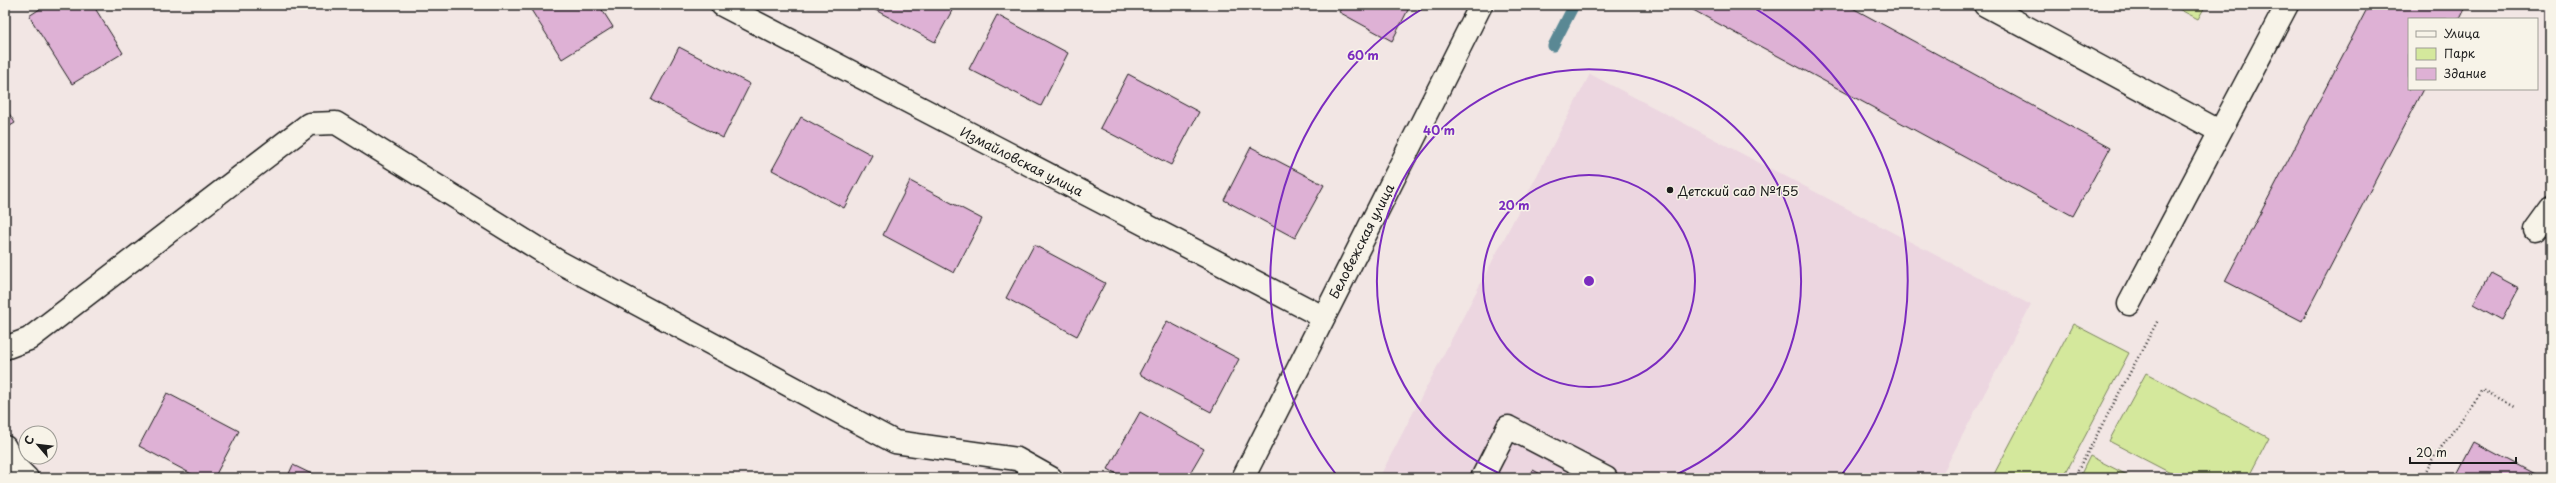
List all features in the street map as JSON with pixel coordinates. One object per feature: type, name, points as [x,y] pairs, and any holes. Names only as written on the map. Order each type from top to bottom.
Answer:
[{"type":"street","name":"Измайловская улица","points":[[722,5],[1323,317]]},
{"type":"street","name":"Беловежская улица","points":[[1243,478],[1481,5]]},
{"type":"street","points":[[1985,5],[2219,131]]},
{"type":"street","points":[[2129,304],[2219,131],[2287,5]]},
{"type":"street","points":[[5,348],[28,339],[309,124],[336,123],[561,263],[895,442],[1017,459],[1051,478]]},
{"type":"street","points":[[2535,230],[2551,208]]},
{"type":"street","points":[[1482,478],[1508,427],[1606,478]]},
{"type":"street","points":[[5,447],[14,466],[27,478]]},
{"type":"path","points":[[2074,478],[2158,320]]},
{"type":"path","points":[[2423,478],[2432,460],[2484,390],[2514,406]]},
{"type":"shaded area","name":"Детский сад №155","points":[[1590,74],[2031,305],[1940,478],[1379,478]]},
{"type":"green space","points":[[2171,5],[2206,5],[2198,19]]},
{"type":"green space","points":[[2073,324],[2129,353],[2063,478],[1992,478]]},
{"type":"green space","points":[[2146,373],[2269,438],[2248,478],[2180,478],[2109,441]]},
{"type":"green space","points":[[2090,456],[2133,478],[2079,478]]},
{"type":"building","points":[[46,5],[93,5],[123,53],[72,84],[29,16]]},
{"type":"building","points":[[528,5],[599,5],[613,27],[562,59]]},
{"type":"building","points":[[866,5],[955,5],[935,42]]},
{"type":"building","points":[[1343,5],[1410,6],[1392,41],[1339,12]]},
{"type":"building","points":[[1684,5],[1847,5],[2110,148],[2073,216]]},
{"type":"building","points":[[2369,5],[2467,5],[2460,18],[2408,18],[2408,90],[2422,90],[2302,321],[2225,281]]},
{"type":"building","points":[[997,15],[1068,53],[1041,106],[969,69]]},
{"type":"building","points":[[679,47],[750,84],[723,138],[651,100]]},
{"type":"building","points":[[1128,74],[1199,112],[1171,165],[1100,128]]},
{"type":"building","points":[[5,107],[15,123],[5,129]]},
{"type":"building","points":[[801,117],[872,155],[844,208],[772,170]]},
{"type":"building","points":[[1251,147],[1324,185],[1295,238],[1224,200]]},
{"type":"building","points":[[910,181],[982,219],[954,273],[883,235]]},
{"type":"building","points":[[1034,245],[1105,283],[1077,336],[1006,298]]},
{"type":"building","points":[[2491,273],[2519,288],[2502,320],[2473,304]]},
{"type":"building","points":[[1167,321],[1239,359],[1211,412],[1139,374]]},
{"type":"building","points":[[167,393],[239,431],[214,478],[199,478],[139,446]]},
{"type":"building","points":[[1140,412],[1204,449],[1187,478],[1124,478],[1108,469]]},
{"type":"building","points":[[2474,442],[2542,478],[2455,478]]},
{"type":"building","points":[[293,465],[320,478],[287,478]]},
{"type":"building","points":[[1533,470],[1548,478],[1529,478]]},
{"type":"waterway","points":[[1553,46],[1574,5]]},
{"type":"place","name":"Детский сад №155","points":[[1670,190]]}]
